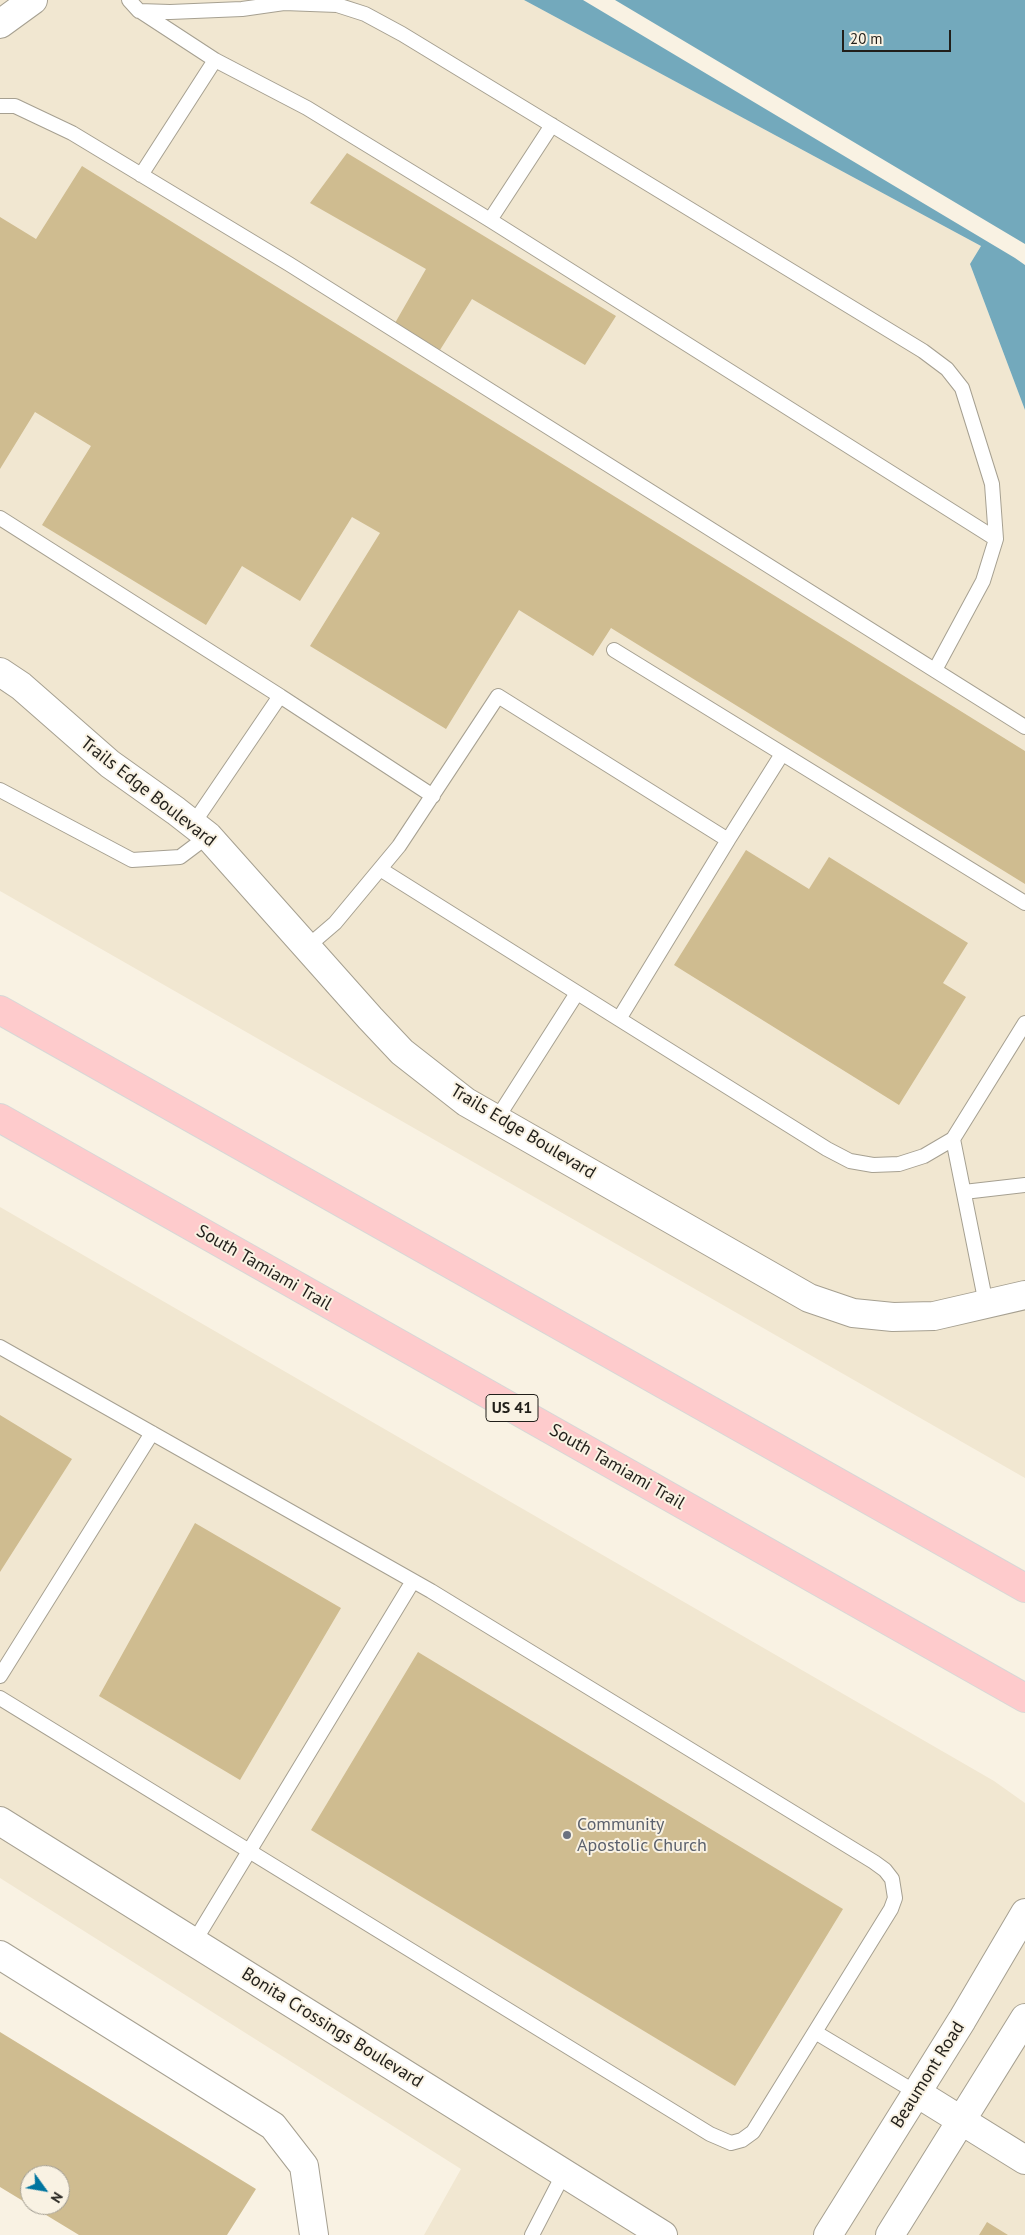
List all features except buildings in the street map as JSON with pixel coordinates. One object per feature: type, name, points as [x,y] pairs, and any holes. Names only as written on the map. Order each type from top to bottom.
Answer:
[{"type":"main road","points":[[0,1010],[1025,1588]]},
{"type":"main road","name":"South Tamiami Trail","points":[[0,1118],[1025,1698]]},
{"type":"street","points":[[0,24],[33,0]]},
{"type":"street","name":"Trails Edge Boulevard","points":[[0,672],[21,686],[110,764],[201,829],[402,1052],[466,1102],[809,1298],[854,1313],[893,1317],[934,1316],[1025,1295]]},
{"type":"street","name":"Bonita Crossings Boulevard","points":[[0,1821],[664,2235]]},
{"type":"street","name":"Beaumont Road","points":[[828,2235],[917,2093],[1025,1913]]},
{"type":"street","points":[[0,1955],[273,2126],[304,2166],[314,2235]]},
{"type":"street","points":[[890,2235],[1025,2018]]},
{"type":"street","points":[[917,2093],[1025,2160]]},
{"type":"lane","points":[[129,0],[139,10],[215,60],[307,108],[490,220],[996,539]]},
{"type":"lane","points":[[139,10],[170,12],[242,9],[284,2],[337,5],[365,14],[402,34],[923,350],[947,370],[962,388],[992,484],[996,539],[983,581],[935,670]]},
{"type":"lane","points":[[141,175],[215,60]]},
{"type":"lane","points":[[0,106],[15,106],[72,133],[290,264],[1025,727]]},
{"type":"lane","points":[[490,220],[552,125]]},
{"type":"lane","points":[[0,518],[433,796]]},
{"type":"lane","points":[[614,650],[1025,903]]},
{"type":"lane","points":[[0,790],[132,860],[180,857],[201,829],[280,696]]},
{"type":"lane","points":[[306,947],[334,923],[399,846],[498,696],[728,840]]},
{"type":"lane","points":[[619,1019],[782,754]]},
{"type":"lane","points":[[380,869],[818,1144],[850,1161],[873,1165],[899,1164],[924,1156],[953,1139],[1025,1023]]},
{"type":"lane","points":[[496,1120],[577,993]]},
{"type":"lane","points":[[953,1139],[986,1304]]},
{"type":"lane","points":[[964,1192],[1025,1185]]},
{"type":"lane","points":[[0,1347],[413,1581],[885,1870],[892,1879],[895,1898],[891,1909],[753,2132],[742,2140],[731,2143],[721,2140],[0,1698]]},
{"type":"lane","points":[[0,1676],[152,1434]]},
{"type":"lane","points":[[194,1942],[413,1581]]},
{"type":"lane","points":[[815,2032],[917,2093]]},
{"type":"lane","points":[[532,2235],[564,2173]]},
{"type":"shaded area","points":[[0,0],[524,0],[981,246],[970,264],[1025,410],[1025,1478],[0,891]]},
{"type":"shaded area","points":[[0,1207],[994,1781],[1025,1803],[1025,2235],[424,2235],[461,2169],[0,1878]]},
{"type":"water","points":[[524,0],[583,0],[1025,265],[1025,410],[970,264],[981,246]]},
{"type":"water","points":[[615,0],[1025,0],[1025,244]]},
{"type":"place","name":"Community Apostolic Church","points":[[567,1835]]}]
